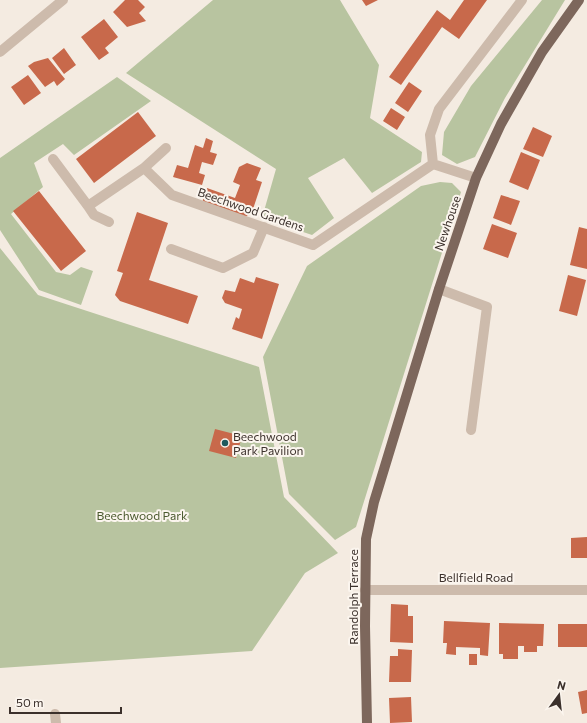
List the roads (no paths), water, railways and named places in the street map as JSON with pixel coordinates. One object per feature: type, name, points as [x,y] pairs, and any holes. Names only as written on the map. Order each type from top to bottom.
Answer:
[{"type":"main road","name":"Newhouse","points":[[384,474],[439,289],[476,178],[501,124],[542,52],[579,0]]},
{"type":"main road","name":"Randolph Terrace","points":[[367,723],[365,590],[366,539],[374,502],[384,474]]},
{"type":"street","points":[[0,52],[63,0]]},
{"type":"street","points":[[476,178],[433,164],[430,135],[439,109],[522,0]]},
{"type":"street","points":[[88,206],[144,168],[166,148]]},
{"type":"street","points":[[53,159],[94,215],[109,222]]},
{"type":"street","name":"Beechwood Gardens","points":[[144,168],[172,195],[313,245],[433,164]]},
{"type":"street","points":[[172,249],[223,268],[253,253],[264,228]]},
{"type":"street","points":[[439,289],[487,307],[471,430]]},
{"type":"street","name":"Bellfield Road","points":[[365,590],[587,590]]},
{"type":"place","name":"Beechwood Park Pavilion","points":[[225,443]]},
{"type":"park label","name":"Beechwood Park","points":[[142,515]]}]
